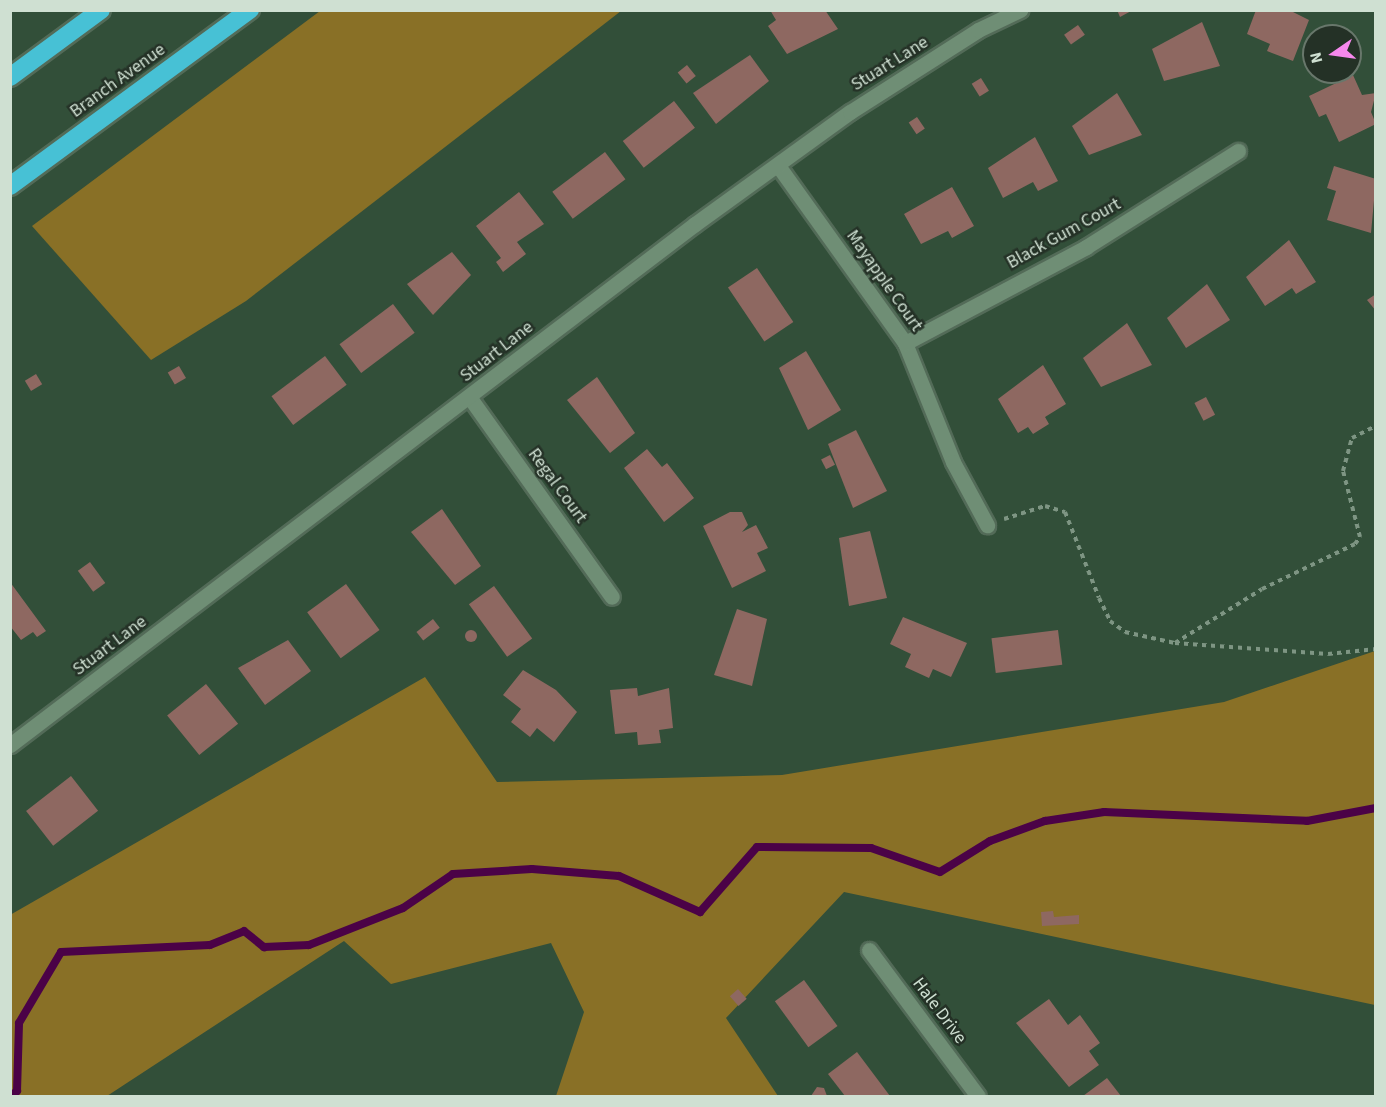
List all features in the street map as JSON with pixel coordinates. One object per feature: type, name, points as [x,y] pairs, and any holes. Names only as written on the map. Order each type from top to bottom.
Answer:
[{"type":"highway","points":[[10,77],[101,10]]},
{"type":"highway","name":"Branch Avenue","points":[[10,186],[250,10]]},
{"type":"street","name":"Stuart Lane","points":[[10,745],[850,112],[978,30],[1020,10]]},
{"type":"street","name":"Black Gum Court","points":[[905,343],[1086,247],[1238,151]]},
{"type":"street","name":"Mayapple Court","points":[[779,166],[905,343],[953,462],[987,525]]},
{"type":"street","name":"Regal Court","points":[[470,398],[612,597]]},
{"type":"street","name":"Hale Drive","points":[[869,950],[978,1096]]},
{"type":"path","points":[[1174,643],[1262,589],[1355,544],[1360,537],[1343,471],[1352,438],[1376,426]]},
{"type":"path","points":[[987,525],[1045,506],[1065,512],[1110,621],[1125,632],[1174,643],[1328,654],[1376,650]]},
{"type":"shaded area","points":[[320,11],[621,11],[246,301],[151,360],[32,226]]},
{"type":"shaded area","points":[[1375,651],[1375,1005],[844,892],[726,1018],[778,1096],[556,1096],[584,1012],[551,943],[391,984],[344,941],[107,1096],[11,1096],[10,915],[425,677],[497,782],[782,775],[1224,702]]},
{"type":"building","points":[[770,10],[825,10],[838,29],[787,54],[768,26],[776,20]]},
{"type":"building","points":[[1117,10],[1133,10],[1120,17]]},
{"type":"building","points":[[1256,10],[1289,10],[1309,20],[1307,24],[1302,24],[1302,38],[1293,61],[1267,51],[1270,44],[1247,34]]},
{"type":"building","points":[[1202,22],[1220,66],[1164,81],[1152,49]]},
{"type":"building","points":[[1078,25],[1085,35],[1071,45],[1064,35]]},
{"type":"building","points":[[750,55],[769,81],[716,124],[693,93]]},
{"type":"building","points":[[687,65],[696,76],[686,83],[678,73]]},
{"type":"building","points":[[981,78],[989,91],[980,97],[972,84]]},
{"type":"building","points":[[1334,84],[1357,84],[1362,95],[1376,93],[1371,112],[1376,124],[1339,142],[1326,114],[1319,117],[1309,96]]},
{"type":"building","points":[[1117,93],[1142,135],[1089,155],[1072,126]]},
{"type":"building","points":[[674,101],[695,128],[644,168],[623,141]]},
{"type":"building","points":[[917,117],[925,129],[917,134],[909,123]]},
{"type":"building","points":[[1035,137],[1058,181],[1038,191],[1033,182],[1003,198],[988,168]]},
{"type":"building","points":[[605,152],[625,179],[573,219],[552,192]]},
{"type":"building","points":[[1334,166],[1376,179],[1371,233],[1327,220],[1336,191],[1327,188]]},
{"type":"building","points":[[952,187],[974,226],[952,238],[948,231],[921,244],[904,214]]},
{"type":"building","points":[[519,192],[544,224],[517,242],[526,254],[503,272],[496,262],[501,258],[476,226]]},
{"type":"building","points":[[1289,240],[1316,282],[1296,294],[1292,288],[1265,306],[1246,277]]},
{"type":"building","points":[[452,252],[471,275],[433,315],[407,284]]},
{"type":"building","points":[[757,268],[793,322],[764,341],[728,288]]},
{"type":"building","points":[[1207,284],[1230,320],[1186,348],[1167,318]]},
{"type":"building","points":[[1376,294],[1376,311],[1367,300]]},
{"type":"building","points":[[393,304],[415,333],[361,373],[339,344]]},
{"type":"building","points":[[1127,323],[1152,365],[1101,387],[1083,358]]},
{"type":"building","points":[[806,351],[841,410],[808,430],[779,368]]},
{"type":"building","points":[[325,356],[347,385],[293,425],[271,396]]},
{"type":"building","points":[[1043,365],[1066,404],[1045,417],[1049,424],[1033,434],[1028,427],[1018,433],[998,399]]},
{"type":"building","points":[[179,366],[186,378],[175,385],[168,372]]},
{"type":"building","points":[[36,374],[42,384],[31,391],[25,381]]},
{"type":"building","points":[[597,377],[635,433],[610,453],[567,400]]},
{"type":"building","points":[[1206,397],[1215,415],[1203,421],[1194,403]]},
{"type":"building","points":[[856,430],[887,491],[853,508],[828,444]]},
{"type":"building","points":[[647,449],[662,467],[667,463],[694,498],[664,522],[624,468]]},
{"type":"building","points":[[830,455],[835,465],[826,469],[821,460]]},
{"type":"building","points":[[442,509],[481,566],[455,585],[411,532]]},
{"type":"building","points":[[730,512],[742,512],[748,525],[742,532],[756,525],[768,548],[757,553],[766,571],[732,588],[703,526]]},
{"type":"building","points":[[870,531],[887,598],[849,606],[839,538]]},
{"type":"building","points":[[90,562],[105,583],[93,592],[78,571]]},
{"type":"building","points":[[10,582],[46,631],[37,637],[33,632],[21,640],[10,626]]},
{"type":"building","points":[[346,584],[380,630],[341,658],[307,612]]},
{"type":"building","points":[[494,586],[532,639],[507,657],[469,604]]},
{"type":"building","points":[[737,609],[767,619],[752,686],[714,675]]},
{"type":"building","points":[[903,617],[967,643],[951,677],[933,669],[929,678],[905,667],[911,654],[890,644]]},
{"type":"building","points":[[433,619],[440,628],[423,641],[416,632]]},
{"type":"building","points":[[473,630],[477,636],[473,642],[469,642],[465,634]]},
{"type":"building","points":[[1058,630],[1062,665],[996,673],[991,638]]},
{"type":"building","points":[[288,640],[311,671],[265,705],[238,668]]},
{"type":"building","points":[[523,670],[556,690],[577,712],[554,742],[537,728],[530,737],[511,722],[521,709],[503,695]]},
{"type":"building","points":[[206,684],[238,724],[199,755],[167,715]]},
{"type":"building","points":[[637,688],[638,696],[669,688],[673,728],[659,730],[661,743],[638,745],[637,732],[615,734],[610,690]]},
{"type":"building","points":[[71,776],[98,811],[53,846],[26,811]]},
{"type":"building","points":[[1053,911],[1054,917],[1079,915],[1079,924],[1042,926],[1041,912]]},
{"type":"building","points":[[804,980],[838,1026],[808,1047],[775,1001]]},
{"type":"building","points":[[738,989],[747,999],[739,1006],[730,996]]},
{"type":"building","points":[[1049,999],[1068,1025],[1080,1015],[1100,1043],[1089,1051],[1099,1065],[1069,1087],[1016,1023]]},
{"type":"building","points":[[857,1052],[890,1096],[845,1096],[828,1074]]},
{"type":"building","points":[[1107,1078],[1121,1096],[1083,1096]]},
{"type":"building","points":[[817,1087],[824,1088],[827,1096],[811,1096]]},
{"type":"waterway","points":[[11,1096],[17,1091],[19,1023],[61,952],[210,945],[244,931],[264,947],[309,945],[403,908],[453,874],[532,869],[619,876],[700,912],[757,847],[871,848],[940,872],[990,841],[1045,821],[1104,812],[1307,821],[1376,808]]}]
